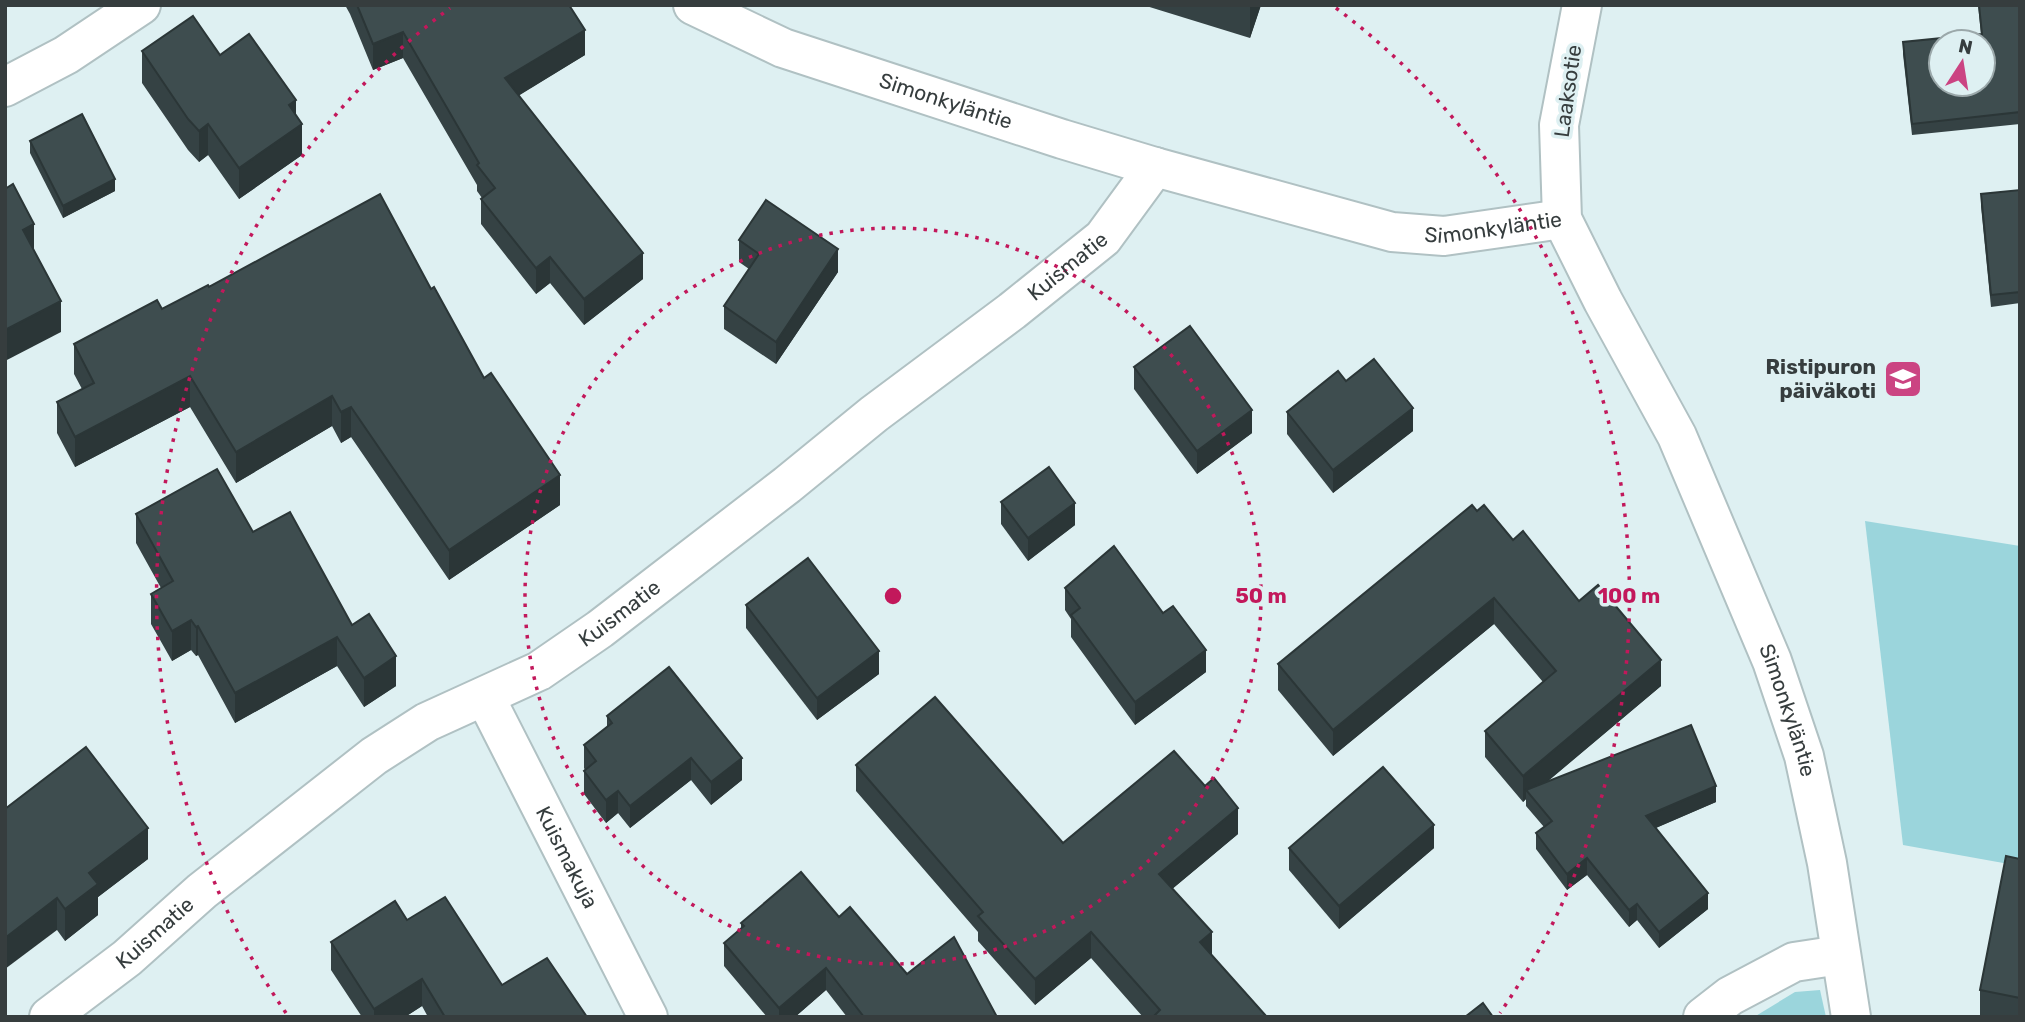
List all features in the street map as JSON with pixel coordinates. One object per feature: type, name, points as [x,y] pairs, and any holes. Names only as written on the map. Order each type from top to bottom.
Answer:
[{"type":"street","points":[[5,87],[66,55],[141,5]]},
{"type":"street","name":"Simonkyläntie","points":[[693,5],[783,48],[1155,167],[1391,232],[1444,236],[1562,219],[1603,301],[1677,436],[1773,662],[1804,756],[1828,863],[1851,1017]]},
{"type":"street","name":"Laaksotie","points":[[1562,219],[1559,125],[1582,5]]},
{"type":"street","name":"Kuismatie","points":[[49,1017],[127,958],[202,891],[374,757],[427,722],[539,671],[600,629],[787,485],[874,414],[1012,311],[1103,237],[1155,167]]},
{"type":"street","name":"Kuismakuja","points":[[485,697],[648,1017]]},
{"type":"street","points":[[1703,1017],[1730,996],[1794,962],[1840,955]]},
{"type":"shaded area","points":[[1865,521],[2020,546],[2020,866],[1903,845]]},
{"type":"shaded area","points":[[1820,990],[1826,1017],[1754,1017],[1795,992]]},
{"type":"building","points":[[357,5],[569,5],[585,30],[505,78],[643,253],[584,299],[550,257],[536,268],[481,199],[495,188],[477,165],[479,163],[403,32],[373,44]]},
{"type":"building","points":[[1979,5],[2020,5],[2020,112],[1912,124],[1903,42],[1927,40],[1927,98],[1997,98],[1997,28],[1981,28]]},
{"type":"building","points":[[193,16],[220,55],[249,34],[296,100],[289,105],[302,124],[239,168],[208,124],[199,131],[188,119],[142,51]]},
{"type":"building","points":[[82,114],[115,179],[63,206],[30,141]]},
{"type":"building","points":[[13,184],[34,224],[23,230],[61,301],[5,330],[5,189]]},
{"type":"building","points":[[2020,190],[2020,292],[1991,295],[1981,194]]},
{"type":"building","points":[[380,194],[431,289],[434,287],[484,378],[491,373],[560,475],[449,550],[351,407],[341,412],[332,396],[236,452],[190,376],[75,437],[57,402],[94,383],[74,344],[157,300],[162,309],[208,285],[209,287]]},
{"type":"building","points":[[766,200],[838,249],[776,342],[724,306],[759,254],[739,240]]},
{"type":"building","points":[[1190,326],[1252,410],[1197,451],[1134,367]]},
{"type":"building","points":[[1374,359],[1413,408],[1333,470],[1287,412],[1338,371],[1346,381]]},
{"type":"building","points":[[1049,467],[1075,503],[1028,538],[1001,502]]},
{"type":"building","points":[[217,469],[253,532],[290,512],[352,625],[369,614],[396,656],[364,678],[337,637],[235,693],[198,626],[191,620],[172,631],[151,594],[173,581],[136,514]]},
{"type":"building","points":[[1472,505],[1477,511],[1484,505],[1513,540],[1523,531],[1579,601],[1598,585],[1661,660],[1523,776],[1485,731],[1556,671],[1494,598],[1333,730],[1278,664]]},
{"type":"building","points":[[1114,546],[1163,613],[1173,606],[1206,650],[1135,702],[1071,615],[1080,608],[1065,588]]},
{"type":"building","points":[[808,558],[879,651],[817,698],[746,605]]},
{"type":"building","points":[[669,667],[742,758],[711,782],[691,758],[630,806],[618,791],[606,800],[584,771],[596,761],[584,745],[612,723],[607,716]]},
{"type":"building","points":[[935,697],[1063,843],[1174,751],[1205,786],[1214,778],[1238,808],[1159,874],[1212,932],[1200,942],[1267,1017],[1153,1017],[1160,1010],[1091,932],[1035,979],[978,916],[983,912],[856,765]]},
{"type":"building","points":[[1691,725],[1716,786],[1646,816],[1708,893],[1659,932],[1637,904],[1629,910],[1587,858],[1567,874],[1536,833],[1552,821],[1526,790]]},
{"type":"building","points":[[86,747],[148,828],[89,873],[98,884],[65,909],[57,898],[5,938],[5,809]]},
{"type":"building","points":[[1383,767],[1434,825],[1339,906],[1289,848]]},
{"type":"building","points":[[2006,856],[2020,859],[2020,998],[1980,990]]},
{"type":"building","points":[[801,872],[839,917],[850,907],[907,974],[954,937],[997,1017],[864,1017],[826,968],[779,1008],[724,943],[744,926],[741,923]]},
{"type":"building","points":[[445,897],[502,985],[547,958],[587,1017],[445,1017],[422,979],[374,1009],[331,942],[395,901],[407,920]]},
{"type":"building","points":[[1483,1003],[1493,1017],[1465,1017]]},
{"type":"place","name":"Ristipuron päiväkoti","points":[[1903,379]]}]
